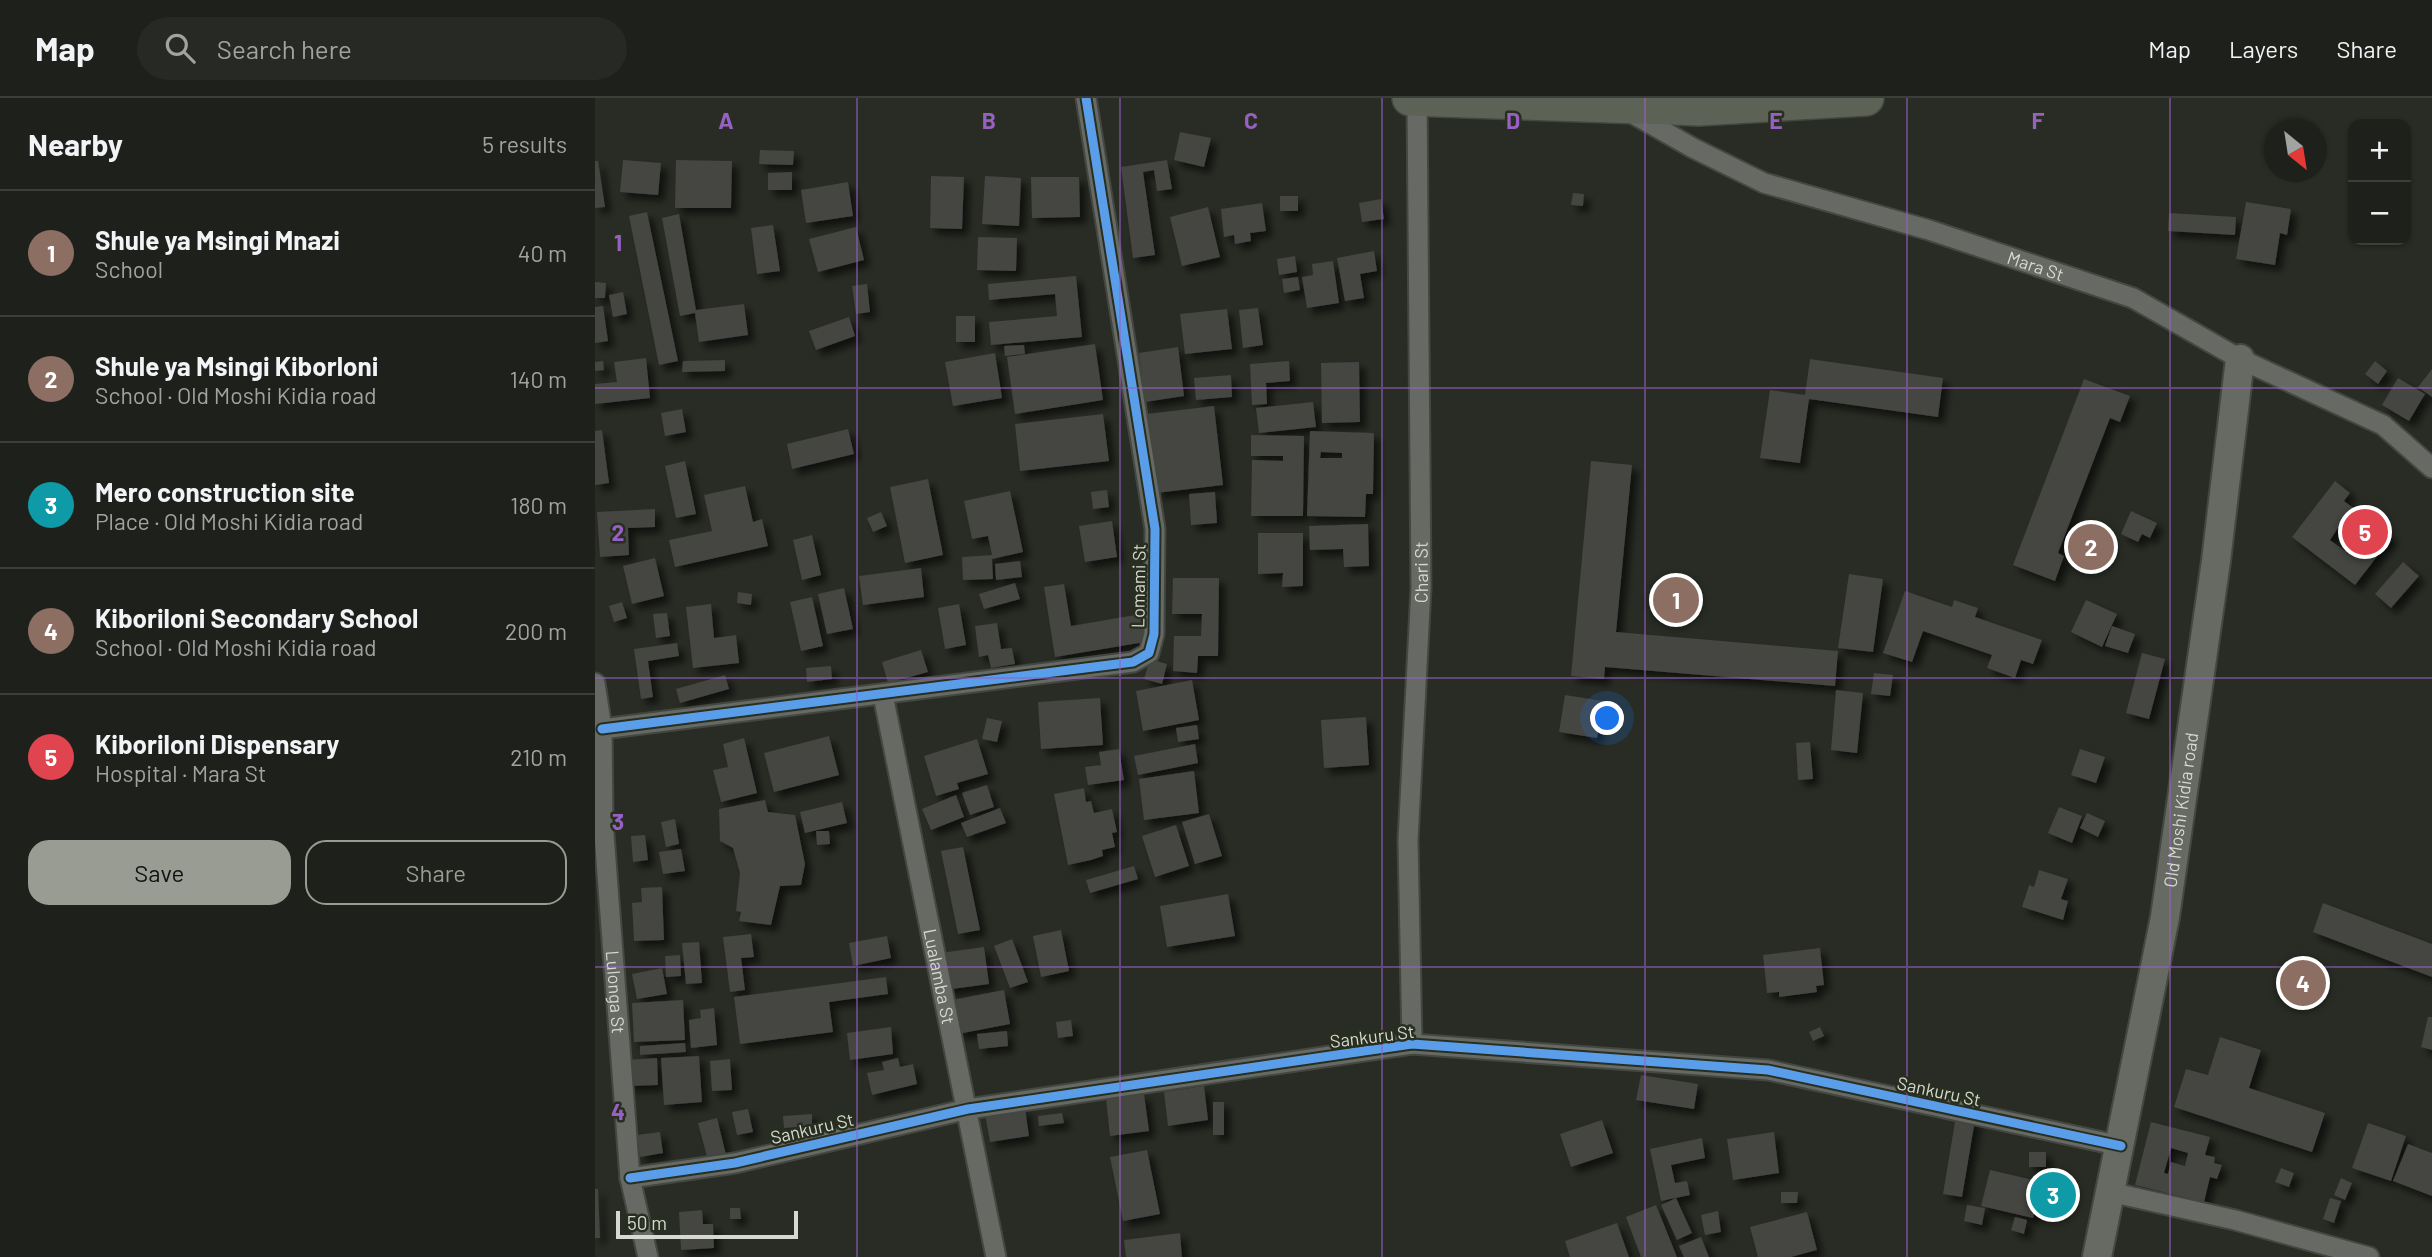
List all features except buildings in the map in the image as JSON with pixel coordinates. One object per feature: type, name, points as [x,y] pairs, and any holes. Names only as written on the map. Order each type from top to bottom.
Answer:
[{"type":"highway","points":[[1410,98],[1712,103],[1866,98]]},
{"type":"street","name":"Lomami St","points":[[602,729],[1133,662],[1149,653],[1154,634],[1155,529],[1086,98]]},
{"type":"street","name":"Chari St","points":[[1412,1044],[1408,840],[1421,588],[1417,99]]},
{"type":"street","name":"Mara St","points":[[1619,102],[1693,148],[1764,183],[1929,230],[2133,298],[2240,359],[2383,425],[2432,468]]},
{"type":"street","name":"Old Moshi Kidia road","points":[[2097,1257],[2121,1146],[2169,890],[2214,574],[2240,359]]},
{"type":"street","name":"Lulonga St","points":[[595,683],[602,729],[599,822],[630,1178],[648,1257]]},
{"type":"street","name":"Lualamba St","points":[[883,695],[996,1257]]},
{"type":"street","name":"Sankuru St","points":[[630,1178],[735,1163],[968,1109],[1412,1044],[1768,1070],[2121,1146]]},
{"type":"street","points":[[2110,1192],[2235,1220],[2369,1257]]},
{"type":"cycle path","points":[[602,729],[1133,662],[1149,653],[1154,634],[1155,529],[1086,98]]},
{"type":"cycle path","points":[[630,1178],[735,1163],[968,1109],[1412,1044],[1768,1070],[2121,1146]]},
{"type":"place","name":"Kiboriloni Dispensary","points":[[2365,532]]},
{"type":"place","name":"Shule ya Msingi Kiborloni","points":[[2091,547]]},
{"type":"place","name":"Shule ya Msingi Mnazi","points":[[1676,600]]},
{"type":"place","name":"Kiboriloni Secondary School","points":[[2303,983]]},
{"type":"place","name":"Mero construction site","points":[[2053,1195]]}]
